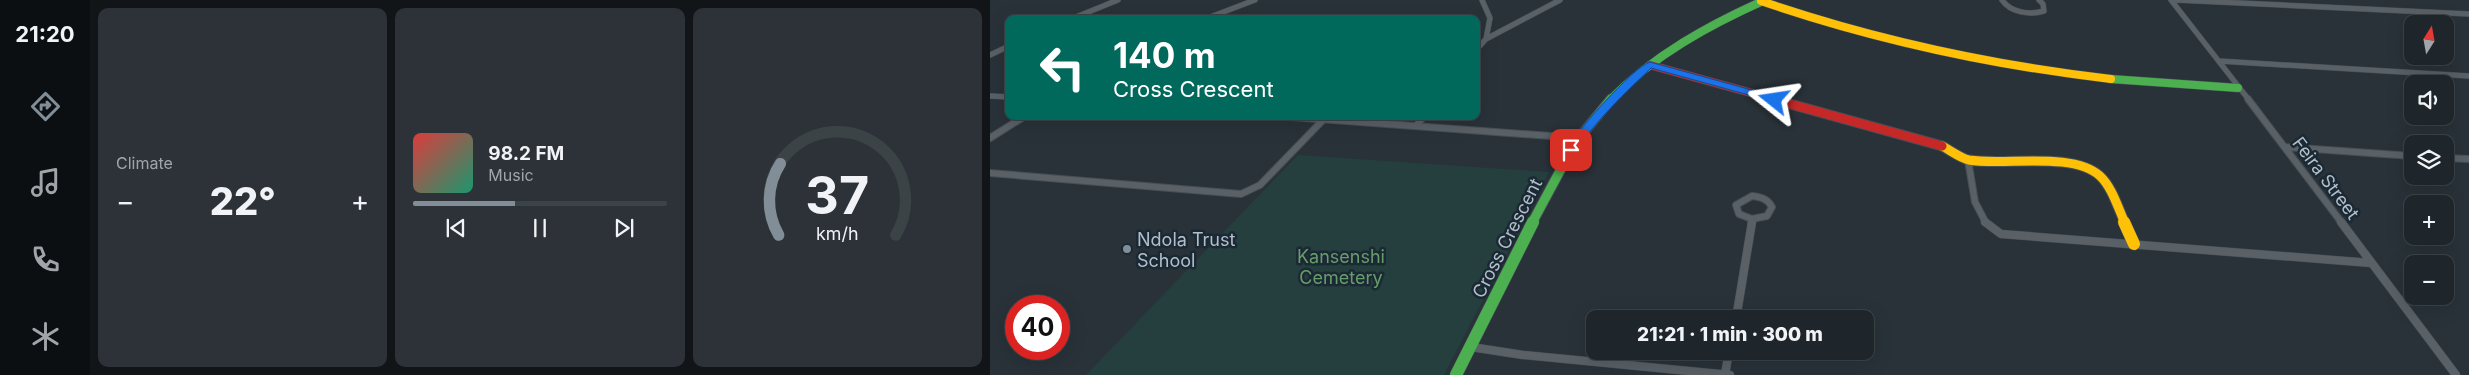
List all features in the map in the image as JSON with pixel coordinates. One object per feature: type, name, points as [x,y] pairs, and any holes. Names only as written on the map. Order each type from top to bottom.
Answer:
[{"type":"street","points":[[1080,15],[1118,0]]},
{"type":"street","points":[[1216,15],[1255,0]]},
{"type":"street","points":[[1482,0],[1490,18],[1486,39]]},
{"type":"street","points":[[1480,46],[1486,39],[1560,0]]},
{"type":"street","points":[[2002,0],[2006,6],[2014,10],[2035,13],[2044,11],[2043,4],[2039,0]]},
{"type":"street","name":"Feira Street","points":[[2171,0],[2285,147],[2456,375]]},
{"type":"street","points":[[2176,0],[2469,14]]},
{"type":"street","points":[[1763,1],[1858,34],[1984,63],[2116,80],[2238,88]]},
{"type":"street","name":"Cross Crescent","points":[[1456,375],[1551,185],[1578,138],[1613,100],[1650,65],[1711,25],[1763,1]]},
{"type":"street","points":[[991,54],[1005,48]]},
{"type":"street","points":[[2219,61],[2469,76]]},
{"type":"street","points":[[1650,65],[1937,144],[1955,151],[1968,160],[2036,161],[2076,165],[2089,169],[2100,176],[2108,187],[2134,244]]},
{"type":"street","points":[[990,96],[1005,97]]},
{"type":"street","points":[[990,138],[1019,120]]},
{"type":"street","points":[[990,173],[1241,194],[1260,185],[1323,120],[1578,138]]},
{"type":"street","points":[[1416,126],[1421,120]]},
{"type":"street","points":[[2285,147],[2404,155]]},
{"type":"street","points":[[2454,158],[2469,159]]},
{"type":"street","points":[[1968,160],[1975,203],[1981,219],[1989,228],[2001,234],[2287,258],[2371,263]]},
{"type":"street","points":[[1752,196],[1759,196],[1770,203],[1771,212],[1767,216],[1752,219],[1745,218],[1736,210],[1739,201],[1752,196]]},
{"type":"street","points":[[1737,310],[1752,219]]},
{"type":"street","points":[[1471,347],[1523,355],[1730,375]]},
{"type":"street","points":[[1725,374],[1728,360]]},
{"type":"green space","name":"Kansenshi Cemetery","points":[[1298,155],[1549,172],[1444,375],[1086,375]]},
{"type":"traffic: fast","points":[[1456,375],[1560,170],[1584,130],[1612,99],[1651,64],[1718,22],[1765,0]]},
{"type":"traffic: fast","points":[[2111,79],[2238,88]]},
{"type":"traffic: slow","points":[[1761,1],[1847,29],[1933,51],[2021,68],[2111,79]]},
{"type":"traffic: slow","points":[[1942,146],[1968,160],[2036,161],[2076,165],[2089,169],[2100,176],[2108,187],[2134,244]]},
{"type":"traffic: jam","points":[[1650,65],[1942,146]]},
{"type":"place","name":"Ndola Trust School","points":[[1127,249]]},
{"type":"route","points":[[1571,150],[1578,138],[1613,100],[1650,65],[1774,100]]}]
